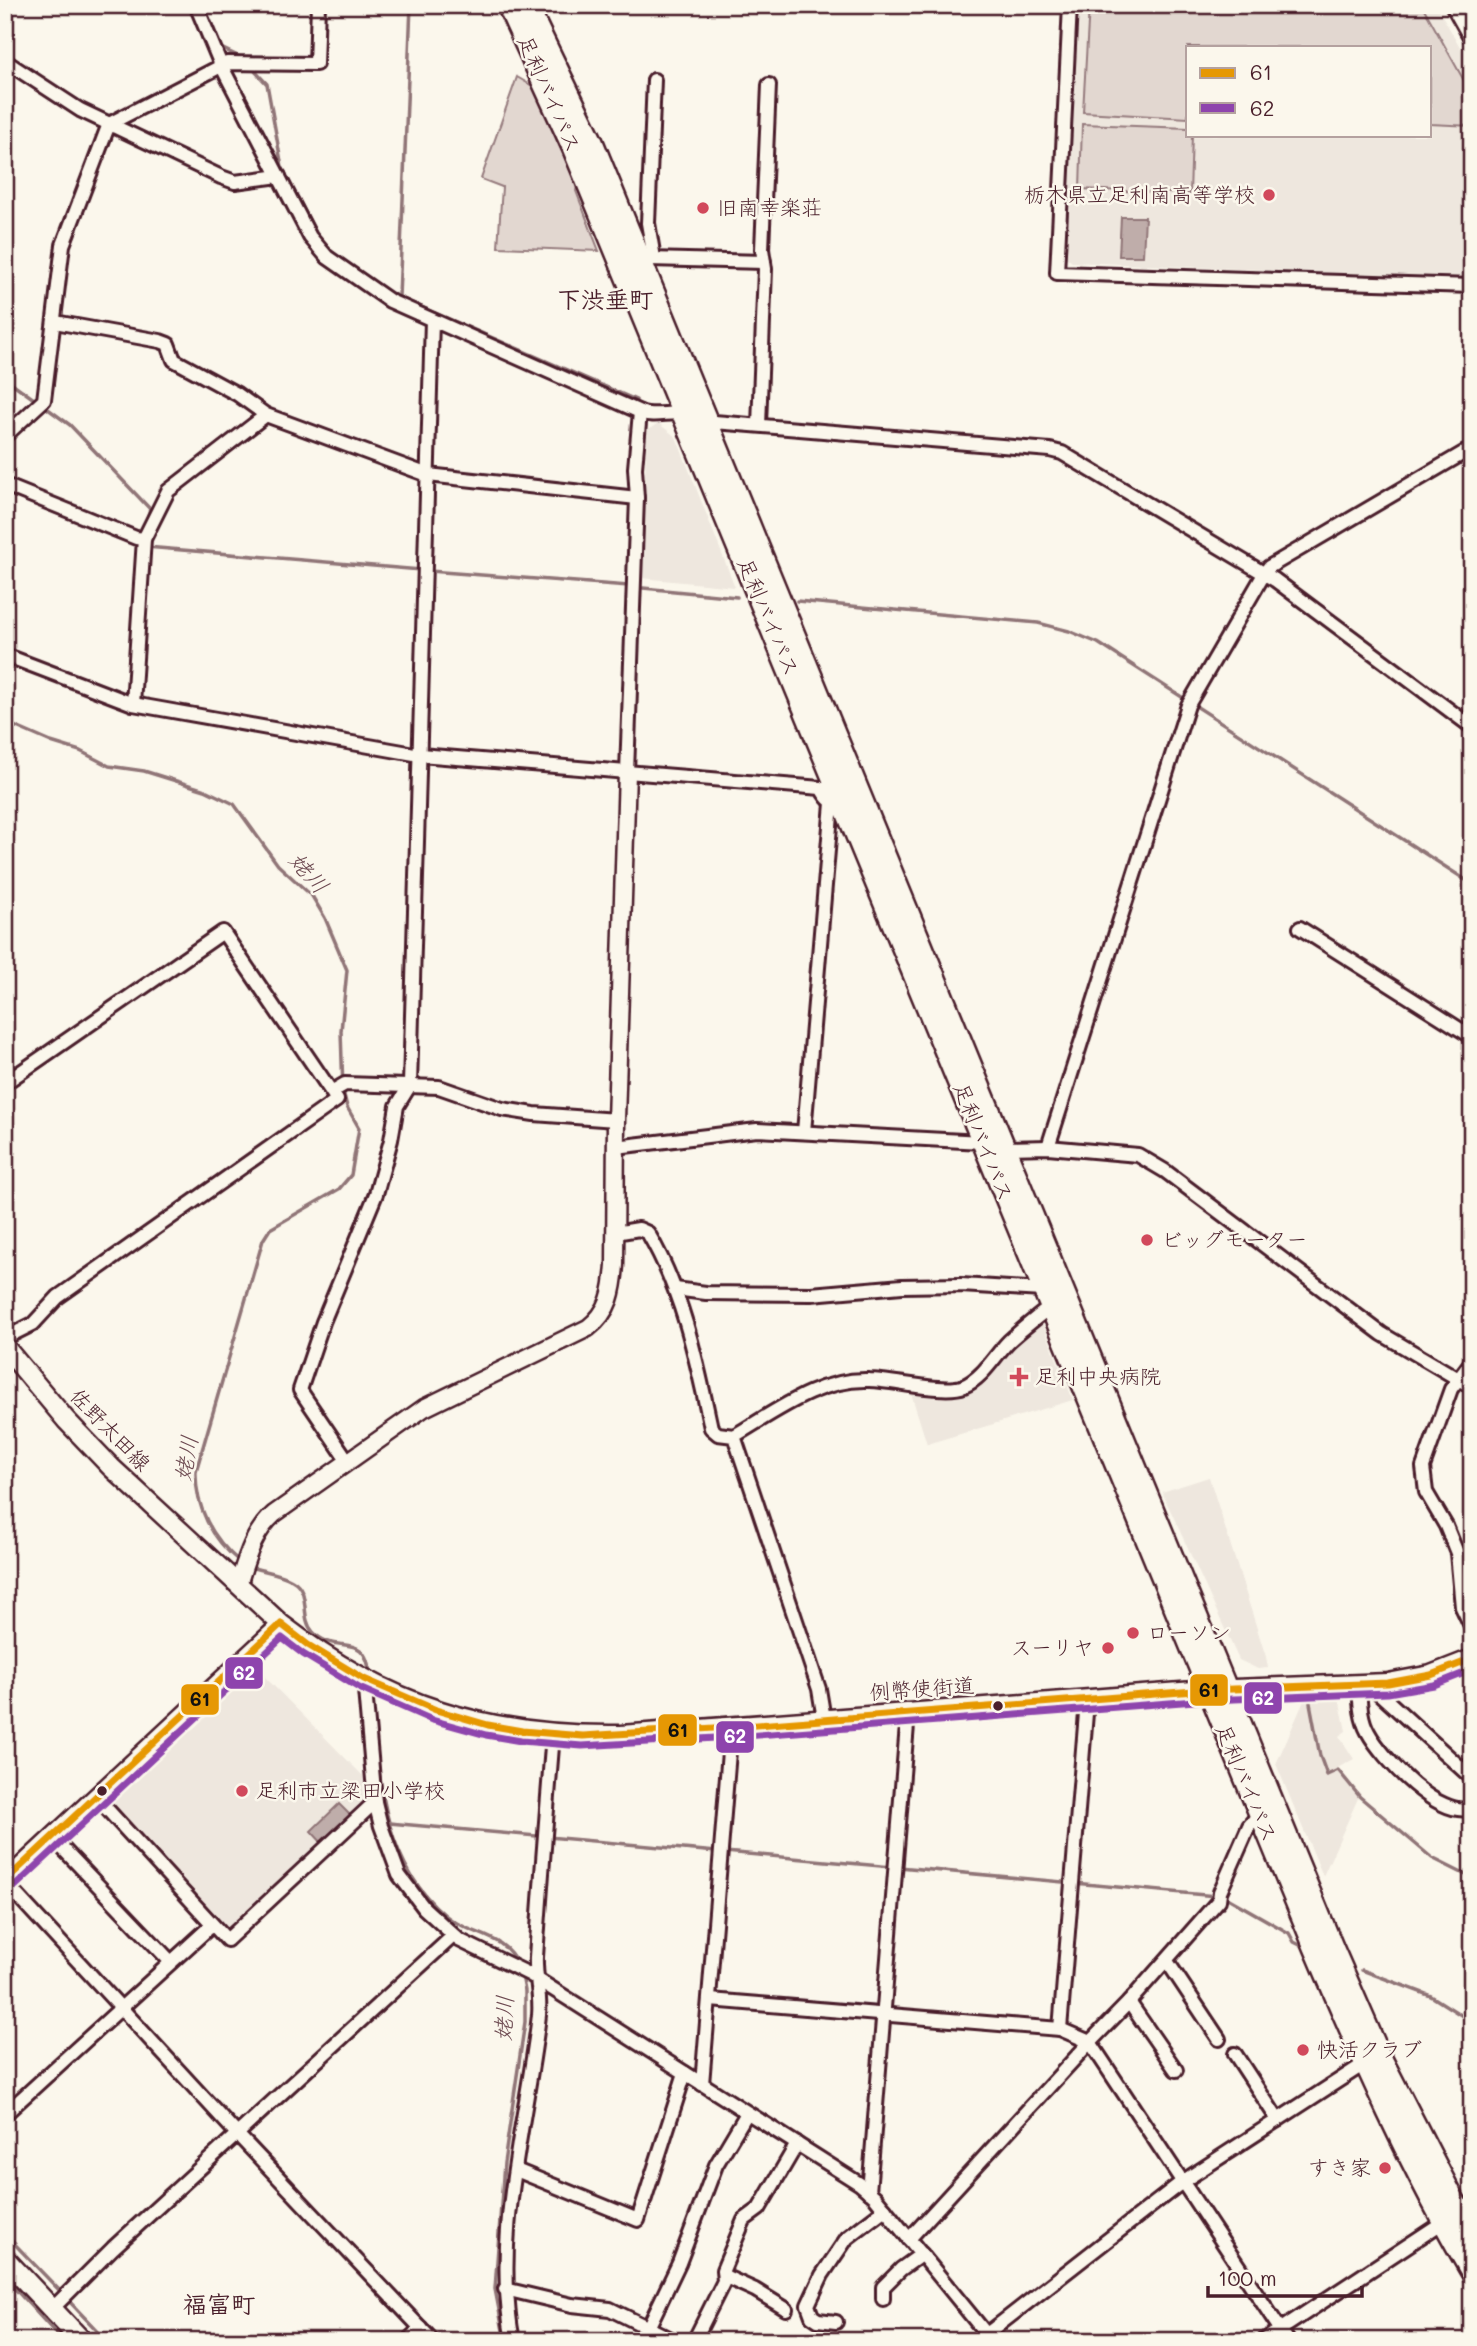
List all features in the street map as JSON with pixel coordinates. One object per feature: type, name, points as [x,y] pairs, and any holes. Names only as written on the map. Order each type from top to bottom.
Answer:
[{"type":"highway","name":"足利バイパス","points":[[508,5],[568,135],[684,413],[838,802],[1046,1298],[1380,2057],[1457,2213],[1472,2272]]},
{"type":"highway","name":"足利バイパス","points":[[526,5],[648,260],[706,422],[1005,1148],[1218,1690],[1259,1814],[1364,2064],[1472,2236]]},
{"type":"main road","name":"佐野太田線","points":[[5,1347],[66,1420],[111,1467],[240,1580],[281,1624]]},
{"type":"main road","name":"例幣使街道","points":[[281,1624],[308,1645],[370,1682],[414,1702],[462,1719],[553,1734],[621,1735],[1218,1690],[1364,1685],[1432,1675],[1472,1659]]},
{"type":"main road","points":[[5,2259],[82,2341]]},
{"type":"street","points":[[196,5],[221,65],[317,248],[390,302],[650,416],[668,412],[684,413],[706,422],[1050,450],[1076,460],[1264,573],[1472,727]]},
{"type":"street","points":[[5,436],[44,400],[63,245],[109,124],[221,65],[316,64],[318,5]]},
{"type":"street","points":[[1070,5],[1057,273],[1472,286]]},
{"type":"street","points":[[1454,5],[1472,37]]},
{"type":"street","points":[[5,61],[79,110],[234,182],[279,176]]},
{"type":"street","points":[[654,80],[648,260],[764,262]]},
{"type":"street","points":[[760,425],[764,262],[762,249],[769,85]]},
{"type":"street","points":[[348,1461],[300,1390],[323,1322],[376,1194],[397,1106],[410,1085],[432,320]]},
{"type":"street","points":[[55,322],[168,344],[174,360],[237,394],[266,415],[428,475],[637,498]]},
{"type":"street","points":[[240,1580],[256,1537],[265,1522],[424,1408],[569,1338],[598,1320],[606,1311],[613,1286],[637,498],[635,468],[640,412]]},
{"type":"street","points":[[133,704],[144,539],[168,491],[266,415]]},
{"type":"street","points":[[1048,1147],[1188,705],[1264,573],[1269,567],[1472,448]]},
{"type":"street","points":[[5,485],[144,539]]},
{"type":"street","points":[[5,655],[133,704],[420,755],[821,788],[828,801],[838,802],[804,1132]]},
{"type":"street","points":[[1300,928],[1472,1037]]},
{"type":"street","points":[[5,1083],[223,932],[337,1100],[58,1297],[33,1324],[5,1338]]},
{"type":"street","points":[[333,1091],[345,1084],[439,1087],[502,1109],[616,1120]]},
{"type":"street","points":[[616,1147],[757,1130],[982,1142],[1005,1148],[1048,1147],[1138,1155],[1165,1171],[1382,1334],[1472,1387]]},
{"type":"street","points":[[615,1233],[639,1230],[648,1233],[666,1267],[697,1362],[711,1428],[718,1434],[734,1436],[820,1388],[845,1381],[869,1380],[911,1386],[962,1388],[975,1380],[1046,1298]]},
{"type":"street","points":[[675,1289],[706,1293],[811,1294],[902,1286],[961,1285],[1046,1298]]},
{"type":"street","points":[[1472,1361],[1451,1389],[1423,1467],[1426,1492],[1446,1526],[1457,1553],[1462,1607],[1472,1629]]},
{"type":"street","points":[[734,1436],[818,1689],[824,1719]]},
{"type":"street","points":[[281,1624],[5,1882],[238,2135],[433,2341]]},
{"type":"street","points":[[370,1682],[375,1802],[386,1844],[410,1893],[453,1936],[533,1977],[869,2192],[922,2254],[985,2339],[1182,2182],[1364,2064]]},
{"type":"street","points":[[1364,1685],[1472,1778]]},
{"type":"street","points":[[1364,1685],[1364,1723],[1387,1758],[1429,1796],[1461,1811],[1472,1808]]},
{"type":"street","points":[[1060,2029],[1087,1701]]},
{"type":"street","points":[[869,2192],[908,1713]]},
{"type":"street","points":[[702,2084],[731,1727]]},
{"type":"street","points":[[513,2341],[505,2289],[516,2170],[539,2012],[533,1977],[553,1734]]},
{"type":"street","points":[[96,1797],[228,1940],[375,1802]]},
{"type":"street","points":[[909,2239],[1167,1961],[1219,1896],[1249,1825],[1259,1814]]},
{"type":"street","points":[[52,1837],[171,1962]]},
{"type":"street","points":[[5,2114],[212,1924]]},
{"type":"street","points":[[52,2309],[113,2248],[453,1936]]},
{"type":"street","points":[[1167,1961],[1219,2039]]},
{"type":"street","points":[[710,2000],[1060,2029],[1090,2042],[1288,2341]]},
{"type":"street","points":[[1129,2002],[1177,2070]]},
{"type":"street","points":[[1235,2054],[1278,2120]]},
{"type":"street","points":[[516,2170],[638,2220],[685,2073]]},
{"type":"street","points":[[654,2334],[716,2165],[747,2113]]},
{"type":"street","points":[[694,2341],[724,2281],[723,2270],[744,2220],[759,2209],[797,2144]]},
{"type":"street","points":[[836,2322],[818,2320],[812,2316],[808,2305],[822,2275],[847,2238],[885,2209]]},
{"type":"street","points":[[1263,2341],[1457,2213]]},
{"type":"street","points":[[883,2299],[883,2287],[901,2269],[922,2254]]},
{"type":"street","points":[[724,2276],[755,2290],[786,2309]]},
{"type":"street","points":[[505,2289],[572,2305],[610,2309],[654,2334],[675,2341]]},
{"type":"street","points":[[407,2341],[421,2328]]},
{"type":"shaded area","name":"栃木県立足利南高等学校","points":[[1075,5],[1436,5],[1472,68],[1472,279],[1072,262],[1065,256]]},
{"type":"shaded area","points":[[1089,5],[1422,5],[1472,95],[1472,126],[1432,124],[1432,46],[1186,46],[1186,118],[1083,112]]},
{"type":"shaded area","points":[[517,77],[534,87],[577,186],[576,191],[599,251],[498,247],[502,187],[481,179]]},
{"type":"shaded area","points":[[1082,124],[1186,128],[1186,136],[1192,136],[1190,194],[1080,189]]},
{"type":"shaded area","points":[[1121,217],[1145,217],[1143,256],[1119,256]]},
{"type":"shaded area","points":[[658,423],[676,437],[735,587],[641,578],[647,431]]},
{"type":"shaded area","name":"足利中央病院","points":[[1040,1317],[1073,1400],[927,1444],[909,1387],[969,1383]]},
{"type":"shaded area","points":[[1209,1477],[1268,1668],[1258,1669],[1239,1660],[1162,1492]]},
{"type":"shaded area","name":"足利市立梁田小学校","points":[[255,1667],[367,1780],[368,1804],[233,1930],[220,1928],[105,1801]]},
{"type":"shaded area","points":[[1338,1693],[1346,1731],[1339,1736],[1354,1759],[1328,1773],[1321,1757],[1311,1703],[1319,1756],[1327,1776],[1338,1771],[1359,1796],[1323,1876],[1276,1764],[1307,1694]]},
{"type":"shaded area","points":[[339,1804],[352,1817],[323,1844],[311,1831]]},
{"type":"waterway","points":[[203,5],[221,48],[240,57]]},
{"type":"waterway","points":[[399,297],[411,5]]},
{"type":"waterway","points":[[252,68],[267,84],[282,167],[292,188]]},
{"type":"waterway","points":[[298,198],[319,239]]},
{"type":"waterway","points":[[326,248],[376,284]]},
{"type":"waterway","points":[[387,292],[636,400]]},
{"type":"waterway","points":[[5,378],[38,402]]},
{"type":"waterway","points":[[44,406],[70,425],[150,509],[145,524]]},
{"type":"waterway","points":[[146,547],[421,570]]},
{"type":"waterway","points":[[429,571],[629,586]]},
{"type":"waterway","points":[[643,588],[737,597]]},
{"type":"waterway","points":[[797,601],[1038,623],[1069,631],[1098,643],[1472,884]]},
{"type":"waterway","name":"姥川","points":[[5,722],[80,751],[109,766],[144,771],[205,790],[234,804],[278,865],[312,896],[325,918],[347,970],[341,1031],[343,1091],[347,1107],[359,1128],[351,1175],[339,1189],[270,1229],[263,1240],[196,1471],[196,1484],[207,1521],[221,1543],[240,1562]]},
{"type":"waterway","name":"姥川","points":[[250,1567],[282,1576],[298,1585],[313,1632],[331,1643],[349,1645],[363,1652],[370,1676]]},
{"type":"waterway","name":"姥川","points":[[371,1687],[380,1780],[394,1839],[406,1867],[423,1892],[445,1915],[504,1946],[518,1965]]},
{"type":"waterway","points":[[1310,1703],[1320,1756],[1327,1775],[1338,1770],[1360,1797],[1432,1858],[1472,1878]]},
{"type":"waterway","points":[[389,1823],[717,1852]]},
{"type":"waterway","points":[[725,1852],[892,1867]]},
{"type":"waterway","points":[[899,1867],[1216,1896]]},
{"type":"waterway","points":[[1224,1896],[1289,1933],[1294,1942],[1300,1945]]},
{"type":"waterway","points":[[1362,1970],[1431,1996],[1472,2022]]},
{"type":"waterway","name":"姥川","points":[[505,2341],[495,2289],[504,2163],[525,2022],[522,1975]]},
{"type":"waterway","points":[[5,2234],[62,2293]]},
{"type":"waterway","points":[[5,2278],[63,2341]]},
{"type":"waterway","points":[[67,2299],[107,2341]]},
{"type":"transit line","name":"61","points":[[5,1881],[281,1624],[308,1645],[364,1679],[436,1710],[488,1725],[583,1736],[1207,1690],[1388,1683],[1431,1675],[1472,1659]]},
{"type":"transit line","name":"62","points":[[12,1889],[282,1638],[359,1688],[432,1720],[486,1735],[582,1746],[1208,1700],[1388,1693],[1434,1685],[1472,1670]]},
{"type":"place","name":"栃木県立足利南高等学校","points":[[1269,195]]},
{"type":"place","name":"旧南幸楽荘","points":[[703,208]]},
{"type":"place","name":"ビッグモーター","points":[[1147,1240]]},
{"type":"place","name":"足利中央病院","points":[[1019,1377]]},
{"type":"place","name":"ローソン","points":[[1133,1633]]},
{"type":"place","name":"スーリヤ","points":[[1108,1648]]},
{"type":"place","name":"足利市立梁田小学校","points":[[242,1791]]},
{"type":"place","name":"快活クラブ","points":[[1303,2050]]},
{"type":"place","name":"すき家","points":[[1385,2168]]},
{"type":"district","name":"下渋垂町","points":[[605,300]]},
{"type":"district","name":"福富町","points":[[219,2305]]}]
